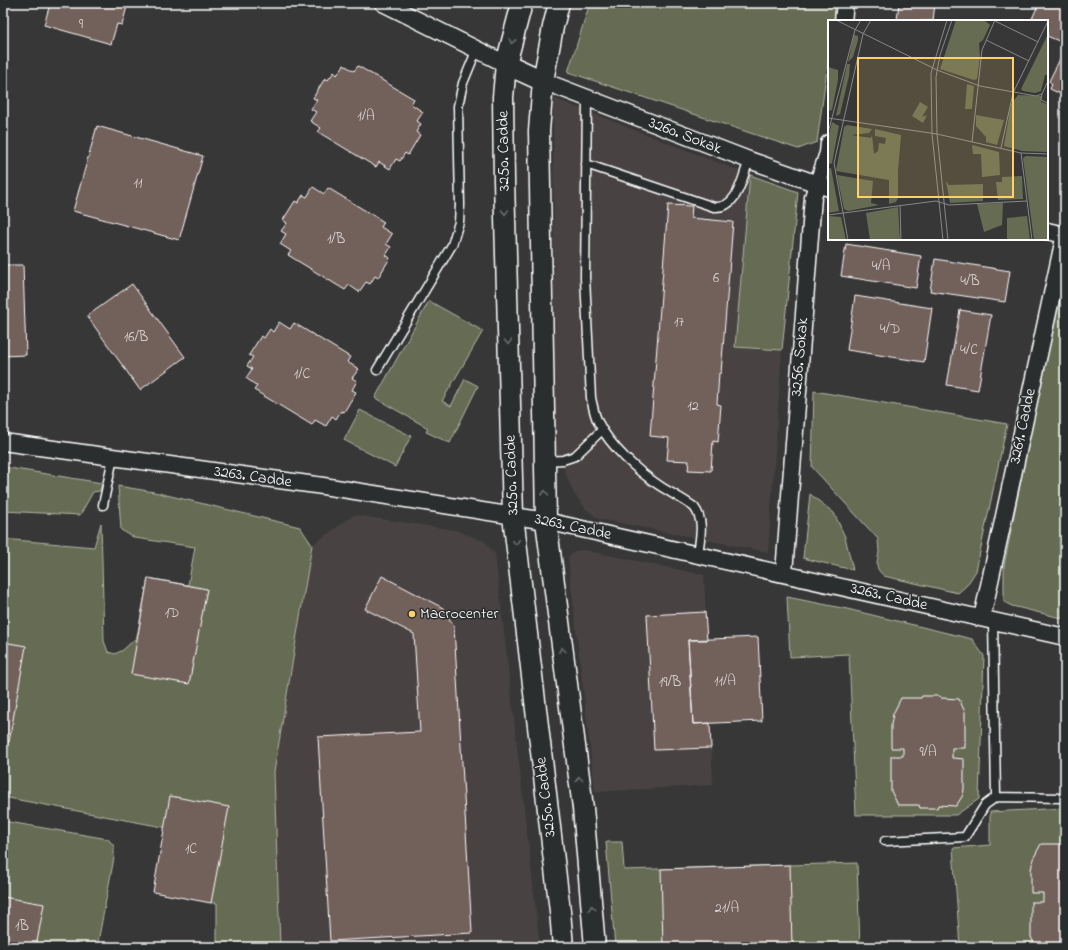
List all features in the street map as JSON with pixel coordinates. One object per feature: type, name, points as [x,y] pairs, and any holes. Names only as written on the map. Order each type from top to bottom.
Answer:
[{"type":"street","points":[[383,3],[543,81]]},
{"type":"street","name":"3250. Cadde","points":[[522,3],[506,64],[503,97],[513,516],[559,903],[562,947]]},
{"type":"street","name":"3250. Cadde","points":[[559,3],[543,81],[539,138],[546,521],[583,808],[595,947]]},
{"type":"street","points":[[843,20],[845,3]]},
{"type":"street","name":"3260. Sokak","points":[[543,81],[749,160],[823,185]]},
{"type":"street","name":"3256. Sokak","points":[[784,574],[813,197],[823,185],[828,153]]},
{"type":"street","points":[[1048,231],[1065,235]]},
{"type":"street","name":"3261. Cadde","points":[[987,619],[1065,235]]},
{"type":"street","name":"3263. Cadde","points":[[3,442],[323,486],[546,521],[1065,637]]},
{"type":"lane","points":[[377,370],[452,245],[459,222],[460,205],[458,106],[464,83],[477,49]]},
{"type":"lane","points":[[587,98],[585,278],[591,398],[593,409],[602,430],[609,440],[636,468],[659,485],[694,507],[698,512],[701,521],[698,554]]},
{"type":"lane","points":[[586,164],[720,208],[731,202],[736,197],[749,160]]},
{"type":"lane","points":[[544,461],[563,460],[574,456],[602,430]]},
{"type":"lane","points":[[103,506],[113,458]]},
{"type":"lane","points":[[987,619],[996,797]]},
{"type":"lane","points":[[885,840],[966,837],[985,805],[996,797],[1065,798]]},
{"type":"shaded area","points":[[553,98],[750,175],[735,346],[782,350],[768,552],[599,519],[586,509],[574,494],[555,446]]},
{"type":"shaded area","points":[[354,515],[455,530],[484,541],[495,554],[540,947],[280,947],[274,772],[312,545]]},
{"type":"shaded area","points":[[584,550],[704,575],[713,785],[595,792],[568,558],[575,551]]},
{"type":"green space","points":[[590,3],[836,3],[834,20],[828,20],[828,62],[817,142],[798,149],[568,72]]},
{"type":"green space","points":[[750,175],[798,192],[782,350],[735,347]]},
{"type":"green space","points":[[1065,286],[1065,619],[1012,606],[1004,602],[1004,566],[1054,313]]},
{"type":"green space","points":[[429,301],[483,331],[442,401],[451,406],[465,379],[478,386],[450,443],[426,432],[428,428],[375,398]]},
{"type":"green space","points":[[814,391],[1007,424],[976,571],[967,585],[958,593],[884,576],[877,568],[879,552],[878,539],[812,467]]},
{"type":"green space","points":[[360,410],[411,436],[395,467],[344,440]]},
{"type":"green space","points":[[3,467],[102,483],[100,491],[93,492],[80,515],[3,511]]},
{"type":"green space","points":[[118,486],[154,492],[300,527],[312,545],[274,772],[280,947],[217,947],[217,903],[211,903],[216,837],[3,797],[3,539],[94,547],[101,523],[104,641],[108,652],[115,654],[123,650],[137,637],[148,578],[188,585],[195,547],[135,538],[121,530]]},
{"type":"green space","points":[[810,494],[834,513],[845,537],[853,570],[803,558]]},
{"type":"green space","points":[[787,597],[847,609],[972,639],[984,656],[979,799],[956,815],[856,815],[849,654],[790,657]]},
{"type":"green space","points":[[1065,808],[1065,947],[960,947],[953,848],[990,845],[990,812]]},
{"type":"green space","points":[[3,821],[108,839],[114,846],[114,858],[97,947],[3,947]]},
{"type":"green space","points":[[606,842],[622,842],[624,870],[857,863],[860,947],[615,947]]},
{"type":"building","points":[[45,3],[128,3],[122,25],[117,24],[111,44],[44,25],[50,4]]},
{"type":"building","points":[[899,3],[935,3],[933,20],[897,20]]},
{"type":"building","points":[[1039,3],[1046,3],[1049,5],[1050,3],[1061,3],[1065,5],[1065,96],[1050,89],[1052,84],[1049,81],[1063,53],[1059,41],[1048,36],[1048,20],[1031,20]]},
{"type":"building","points":[[344,65],[354,71],[358,66],[414,99],[411,104],[423,112],[417,121],[421,124],[416,132],[420,135],[408,155],[405,153],[400,161],[396,159],[390,169],[379,162],[376,167],[318,132],[321,128],[310,121],[316,112],[311,109],[317,100],[313,98],[325,78],[328,80],[334,72],[337,75]]},
{"type":"building","points":[[97,126],[203,156],[179,240],[73,211]]},
{"type":"building","points":[[313,187],[324,194],[328,188],[384,222],[381,227],[392,234],[386,244],[391,247],[386,255],[390,258],[378,278],[375,276],[370,284],[366,282],[359,292],[349,285],[345,290],[288,255],[291,251],[280,244],[286,234],[281,231],[287,223],[283,220],[295,201],[298,203],[303,195],[307,197]]},
{"type":"building","points":[[668,205],[692,206],[691,218],[733,222],[721,373],[719,373],[717,404],[721,405],[718,442],[713,441],[711,471],[688,470],[689,461],[667,460],[669,438],[650,436]]},
{"type":"building","points":[[846,244],[921,256],[916,288],[841,276]]},
{"type":"building","points":[[935,259],[1010,271],[1005,302],[930,291]]},
{"type":"building","points":[[3,265],[23,265],[26,355],[3,356]]},
{"type":"building","points":[[132,284],[185,357],[140,390],[87,316]]},
{"type":"building","points":[[855,296],[932,308],[924,362],[847,350]]},
{"type":"building","points":[[960,310],[991,315],[978,390],[947,385]]},
{"type":"building","points":[[279,322],[290,329],[294,323],[350,357],[347,362],[359,369],[352,378],[357,381],[352,390],[356,392],[344,412],[341,411],[336,419],[332,416],[326,426],[315,420],[312,425],[254,390],[257,386],[246,378],[252,369],[247,366],[253,357],[249,355],[261,336],[264,338],[270,329],[273,332]]},
{"type":"building","points":[[382,576],[443,608],[454,627],[472,933],[330,941],[318,737],[420,732],[414,634],[365,609]]},
{"type":"building","points":[[148,578],[207,589],[189,684],[131,674]]},
{"type":"building","points":[[705,612],[707,640],[688,640],[693,724],[710,723],[711,748],[654,750],[647,615]]},
{"type":"building","points":[[758,637],[762,721],[693,724],[688,640]]},
{"type":"building","points":[[3,642],[26,646],[9,742],[3,741]]},
{"type":"building","points":[[922,696],[940,696],[941,698],[959,699],[965,712],[965,748],[952,748],[952,758],[964,759],[963,795],[956,806],[938,805],[937,808],[920,808],[919,805],[898,805],[891,791],[891,756],[903,756],[903,748],[891,748],[891,725],[893,714],[901,698],[921,698]]},
{"type":"building","points":[[170,796],[229,807],[211,903],[153,892]]},
{"type":"building","points":[[1065,841],[1065,947],[1036,947],[1031,937],[1031,902],[1043,902],[1043,893],[1031,893],[1031,870],[1033,859],[1041,844],[1061,844]]},
{"type":"building","points":[[790,865],[792,947],[663,947],[661,869]]},
{"type":"building","points":[[3,897],[44,904],[36,947],[3,947]]},
{"type":"place","name":"Macrocenter","points":[[412,614]]}]
